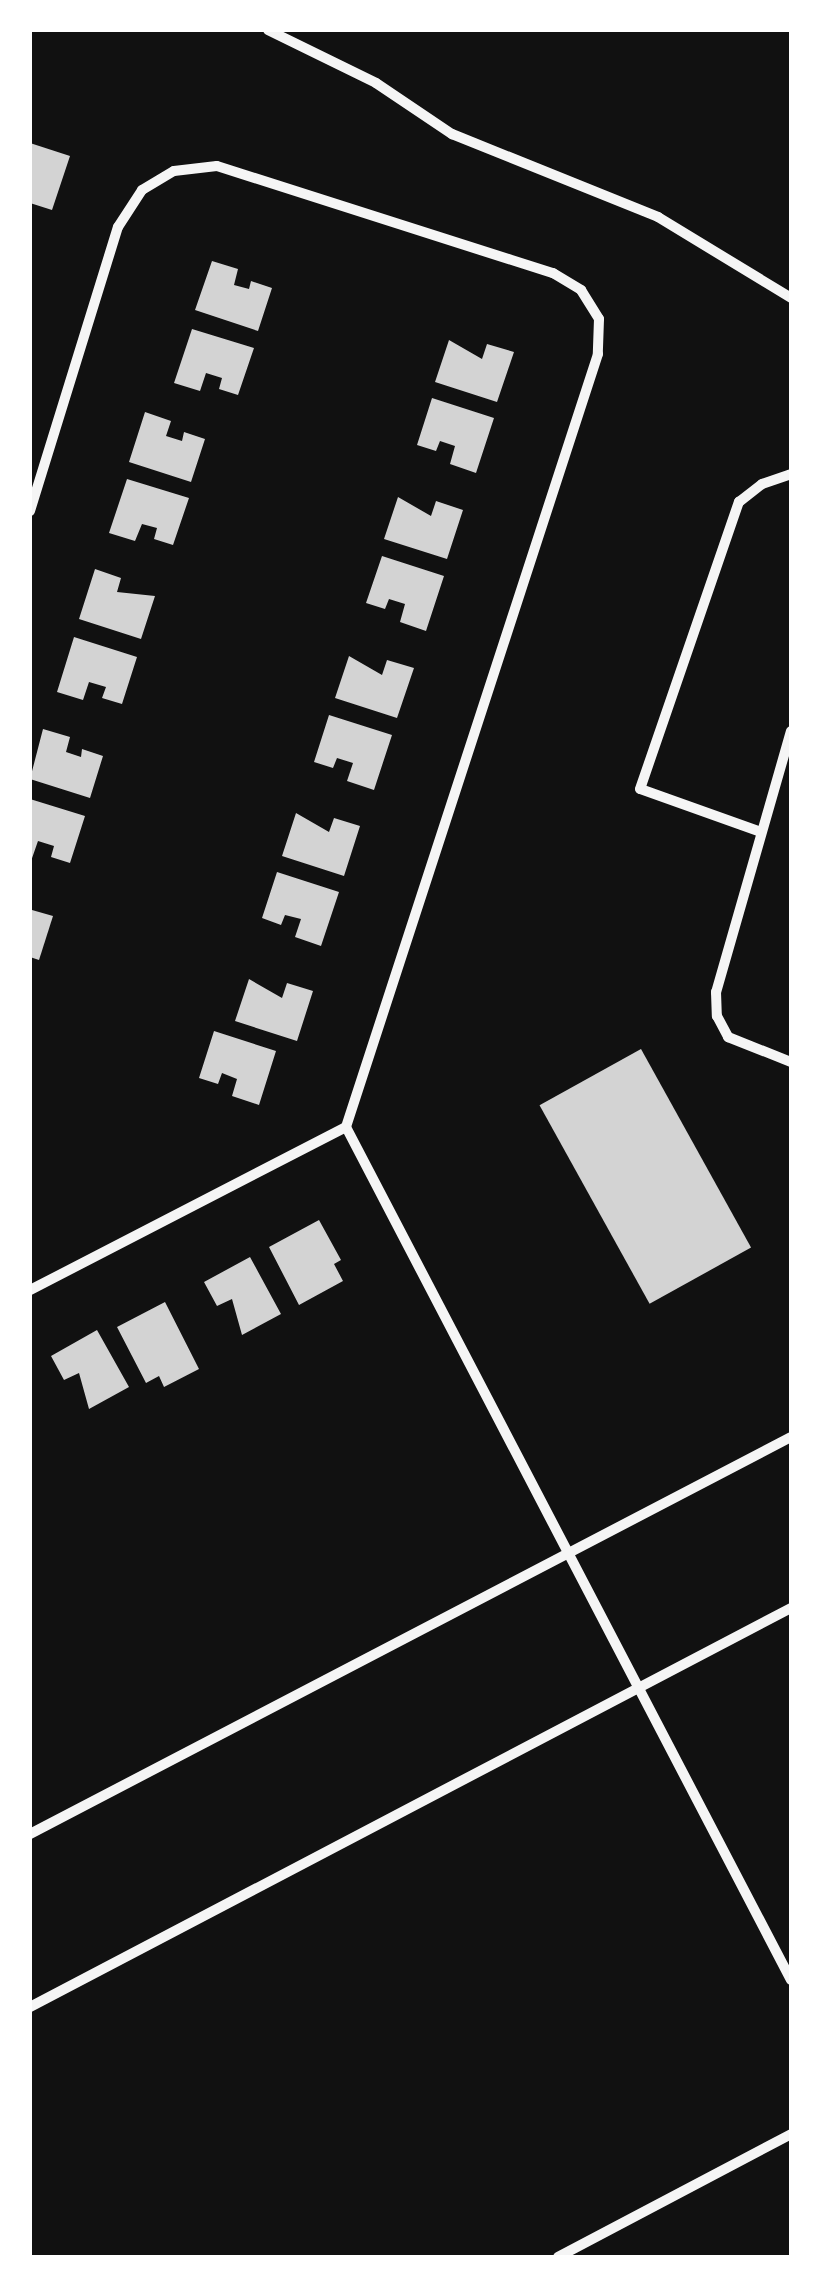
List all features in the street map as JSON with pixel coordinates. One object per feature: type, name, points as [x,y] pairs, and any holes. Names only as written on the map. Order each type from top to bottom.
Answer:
[{"type":"street","points":[[268,30],[376,84],[452,134],[658,217],[791,298]]},
{"type":"street","points":[[30,511],[118,227],[142,190],[174,171],[217,166],[552,273],[581,290],[598,319],[598,354],[346,1127],[30,1290]]},
{"type":"street","points":[[761,832],[640,789],[740,502],[762,484],[791,474]]},
{"type":"street","points":[[791,731],[716,992],[717,1016],[728,1037],[791,1062]]},
{"type":"street","points":[[346,1127],[791,1980]]},
{"type":"street","points":[[30,1834],[791,1436]]},
{"type":"street","points":[[30,2007],[791,1608]]},
{"type":"street","points":[[558,2257],[791,2134]]},
{"type":"building","points":[[30,143],[70,156],[52,210],[30,203]]},
{"type":"building","points":[[212,261],[238,269],[234,285],[249,289],[251,281],[272,288],[258,331],[195,310]]},
{"type":"building","points":[[192,329],[254,348],[238,395],[219,389],[222,378],[206,373],[200,391],[174,383]]},
{"type":"building","points":[[449,340],[482,359],[487,344],[514,352],[497,402],[435,382]]},
{"type":"building","points":[[432,398],[494,418],[476,473],[450,464],[455,446],[440,441],[436,451],[417,445]]},
{"type":"building","points":[[145,412],[171,421],[166,436],[182,441],[184,432],[205,439],[191,482],[129,462]]},
{"type":"building","points":[[127,479],[189,498],[173,545],[154,539],[157,528],[142,524],[135,541],[109,533]]},
{"type":"building","points":[[398,497],[431,516],[436,501],[463,510],[447,559],[384,539]]},
{"type":"building","points":[[382,556],[444,576],[426,631],[400,622],[405,604],[389,599],[385,609],[366,603]]},
{"type":"building","points":[[95,569],[121,578],[117,592],[155,596],[141,639],[79,619]]},
{"type":"building","points":[[74,637],[137,657],[122,704],[102,698],[106,687],[89,682],[83,700],[57,692]]},
{"type":"building","points":[[349,656],[382,675],[387,660],[414,668],[397,718],[335,698]]},
{"type":"building","points":[[329,715],[392,735],[374,790],[347,781],[353,763],[337,758],[333,768],[314,762]]},
{"type":"building","points":[[43,729],[70,737],[66,752],[81,757],[82,749],[103,756],[90,798],[30,779]]},
{"type":"building","points":[[30,799],[85,816],[70,863],[51,857],[54,846],[38,841],[30,864]]},
{"type":"building","points":[[296,813],[329,832],[334,818],[360,826],[344,876],[282,856]]},
{"type":"building","points":[[277,872],[339,892],[321,946],[295,937],[301,919],[285,915],[281,925],[262,918]]},
{"type":"building","points":[[32,910],[53,916],[39,960],[30,957]]},
{"type":"building","points":[[249,979],[282,998],[287,983],[313,991],[297,1041],[235,1021]]},
{"type":"building","points":[[214,1031],[276,1051],[259,1105],[232,1096],[237,1079],[222,1073],[218,1084],[199,1078]]},
{"type":"building","points":[[641,1049],[751,1248],[650,1304],[540,1105]]},
{"type":"building","points":[[319,1220],[341,1260],[334,1264],[343,1281],[299,1305],[269,1247]]},
{"type":"building","points":[[250,1257],[281,1314],[242,1335],[232,1299],[217,1306],[204,1282]]},
{"type":"building","points":[[165,1302],[199,1369],[164,1387],[159,1376],[146,1383],[117,1327]]},
{"type":"building","points":[[97,1330],[129,1387],[89,1409],[79,1373],[64,1380],[51,1356]]}]
